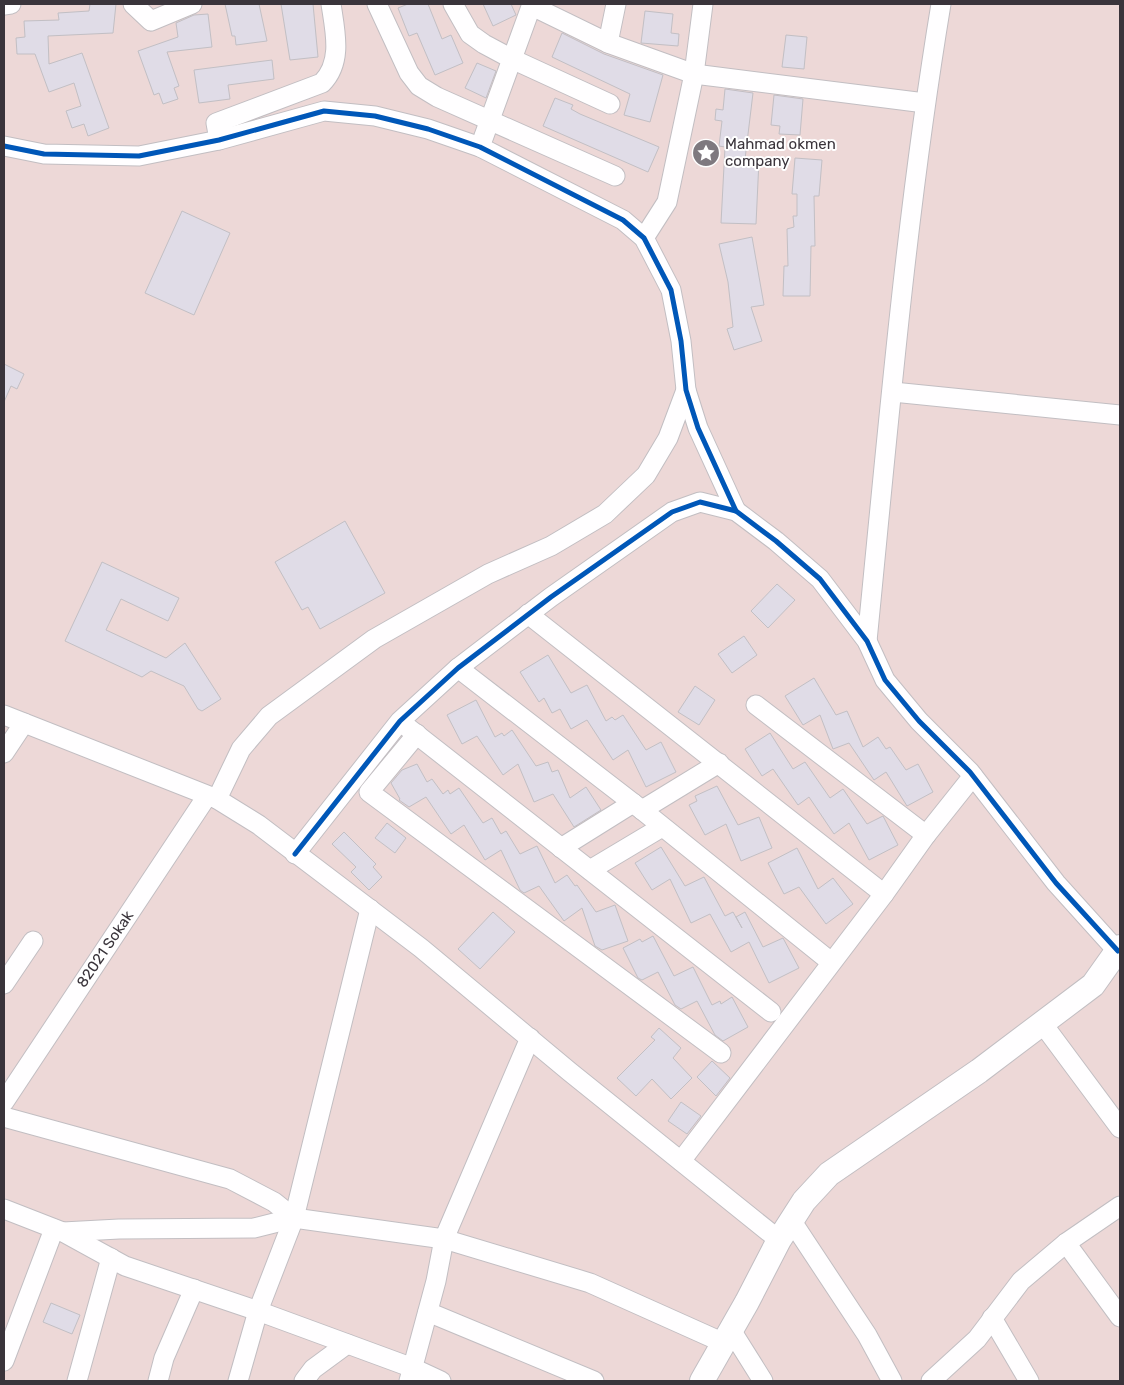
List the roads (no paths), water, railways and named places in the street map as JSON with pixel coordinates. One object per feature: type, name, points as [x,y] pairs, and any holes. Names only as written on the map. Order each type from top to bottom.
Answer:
[{"type":"main road","points":[[702,1381],[791,1220],[804,1200],[829,1174],[897,1129],[1093,985],[1119,951]]},
{"type":"street","points":[[4,5],[11,4]]},
{"type":"street","points":[[133,4],[151,21],[192,4]]},
{"type":"street","points":[[219,140],[216,124],[322,83],[330,74],[335,65],[331,4]]},
{"type":"street","points":[[377,4],[409,73],[420,86],[437,97],[615,176]]},
{"type":"street","points":[[453,4],[470,34],[512,59],[610,104]]},
{"type":"street","points":[[608,43],[616,4]]},
{"type":"street","points":[[644,238],[667,202],[694,74],[703,4]]},
{"type":"street","points":[[867,641],[926,103],[941,4]]},
{"type":"street","points":[[480,147],[532,5],[608,43],[694,74],[926,103]]},
{"type":"street","points":[[4,146],[44,154],[139,156],[219,140],[324,110],[375,116],[428,129],[480,147],[623,220],[644,238],[671,290],[681,341],[686,390],[698,428],[736,512]]},
{"type":"street","name":"82021 Sokak","points":[[4,1102],[212,797],[241,750],[269,716],[374,639],[488,574],[551,546],[605,514],[646,475],[668,438],[686,390]]},
{"type":"street","points":[[893,392],[1120,415]]},
{"type":"street","points":[[296,854],[400,721],[458,668],[528,614],[672,512],[700,502],[736,512],[776,541],[820,579],[867,641],[885,680],[919,721],[973,776],[1056,883],[1119,951]]},
{"type":"street","points":[[528,614],[719,762],[884,894]]},
{"type":"street","points":[[458,668],[637,807],[831,962]]},
{"type":"street","points":[[756,705],[926,835]]},
{"type":"street","points":[[4,714],[212,797],[259,825],[421,948],[779,1240]]},
{"type":"street","points":[[400,721],[772,1012]]},
{"type":"street","points":[[4,754],[24,723]]},
{"type":"street","points":[[417,734],[369,792],[721,1053]]},
{"type":"street","points":[[561,848],[719,762]]},
{"type":"street","points":[[681,1161],[884,894],[926,835],[973,776]]},
{"type":"street","points":[[590,870],[662,827]]},
{"type":"street","points":[[238,1381],[258,1311],[294,1218],[370,909]]},
{"type":"street","points":[[4,984],[33,941]]},
{"type":"street","points":[[1042,1023],[1120,1128]]},
{"type":"street","points":[[411,1375],[428,1312],[444,1239],[530,1038]]},
{"type":"street","points":[[4,1117],[230,1179],[274,1202],[294,1218]]},
{"type":"street","points":[[931,1381],[977,1339],[1021,1281],[1066,1243],[1120,1206]]},
{"type":"street","points":[[4,1209],[59,1231],[125,1266],[258,1311],[347,1344],[411,1375],[441,1381]]},
{"type":"street","points":[[59,1231],[254,1228],[294,1218],[444,1239],[590,1283],[728,1336],[763,1381]]},
{"type":"street","points":[[791,1220],[867,1335],[892,1381]]},
{"type":"street","points":[[5,1354],[59,1231]]},
{"type":"street","points":[[1066,1243],[1120,1317]]},
{"type":"street","points":[[76,1381],[111,1258]]},
{"type":"street","points":[[158,1381],[164,1358],[194,1289]]},
{"type":"street","points":[[428,1312],[594,1381]]},
{"type":"street","points":[[992,1318],[1029,1381]]},
{"type":"street","points":[[304,1381],[314,1369],[347,1344]]},
{"type":"place","name":"Mahmad okmen company","points":[[706,153]]}]
